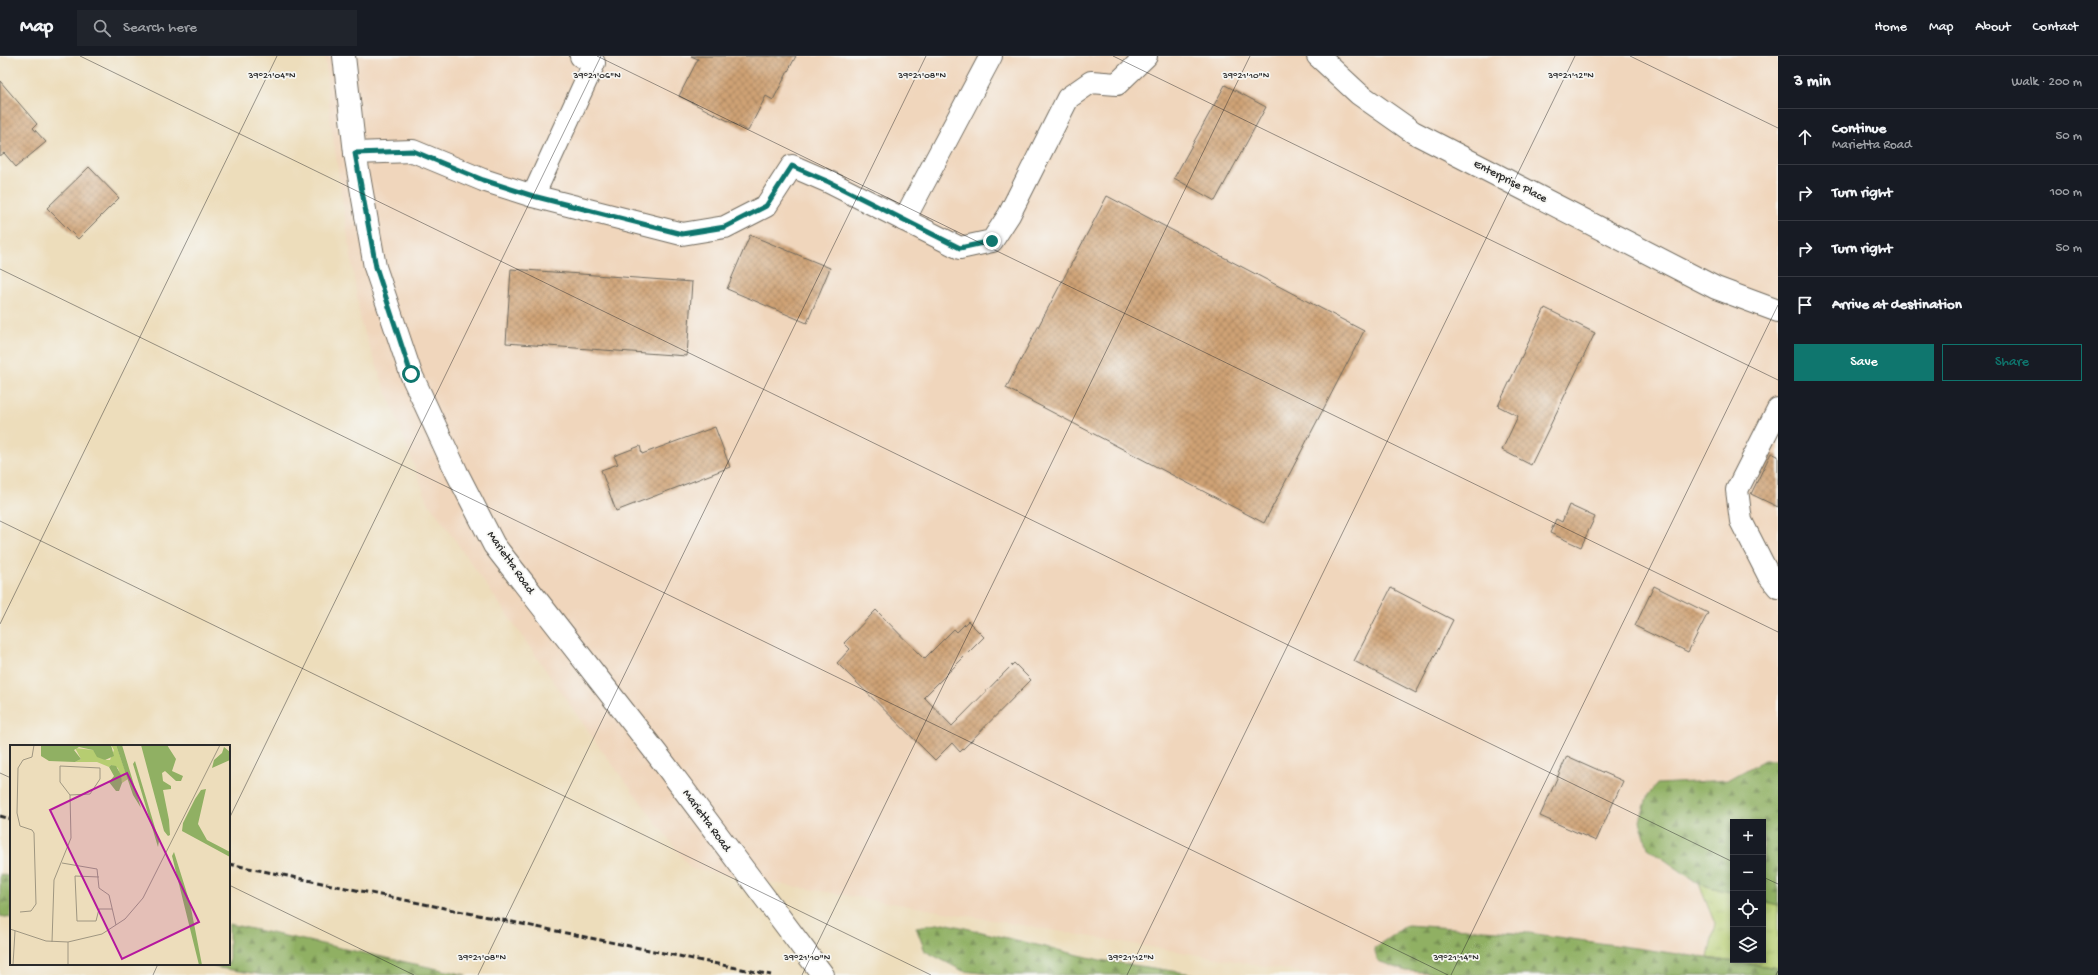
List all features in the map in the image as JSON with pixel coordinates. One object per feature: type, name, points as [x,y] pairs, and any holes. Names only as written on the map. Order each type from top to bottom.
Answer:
[{"type":"street","name":"Marietta Road","points":[[344,56],[355,153],[376,267],[411,374],[457,473],[494,545],[657,754],[823,975]]},
{"type":"street","points":[[533,196],[594,63],[581,56]]},
{"type":"street","points":[[904,220],[990,56]]},
{"type":"street","points":[[355,153],[413,151],[483,180],[533,196],[682,234],[725,227],[766,206],[792,166],[960,248],[992,241],[1009,215],[1068,98],[1091,82],[1117,84],[1146,56]]},
{"type":"street","name":"Enterprise Place","points":[[1318,56],[1359,94],[1413,132],[1716,288],[1778,311]]},
{"type":"street","points":[[1778,410],[1738,490],[1741,521],[1769,576],[1778,587]]},
{"type":"shaded area","points":[[325,56],[1778,56],[1778,975],[1317,975],[691,869],[600,748],[427,500],[361,324],[330,117]]},
{"type":"green space","points":[[1764,760],[1778,760],[1778,906],[1766,903],[1766,819],[1730,819],[1730,892],[1699,884],[1648,848],[1640,821],[1648,795],[1657,784],[1728,780]]},
{"type":"green space","points":[[0,874],[10,877],[10,918],[0,916]]},
{"type":"green space","points":[[1699,884],[1730,892],[1730,961],[1708,958],[1715,924]]},
{"type":"green space","points":[[1766,903],[1778,906],[1778,968],[1743,963],[1766,963]]},
{"type":"green space","points":[[944,923],[1100,960],[1199,975],[999,975],[963,971],[925,951],[916,927]]},
{"type":"green space","points":[[230,924],[466,975],[264,975],[208,965],[230,965]]},
{"type":"green space","points":[[1407,925],[1529,933],[1730,961],[1730,963],[1742,963],[1778,968],[1778,975],[1470,975],[1406,971],[1378,961],[1374,948]]},
{"type":"building","points":[[691,56],[796,56],[773,100],[766,96],[748,131],[679,96],[698,59]]},
{"type":"building","points":[[0,81],[37,124],[33,128],[46,142],[16,167],[4,153],[0,156]]},
{"type":"building","points":[[1225,85],[1266,107],[1215,201],[1174,178]]},
{"type":"building","points":[[89,167],[119,198],[78,239],[47,208]]},
{"type":"building","points":[[1107,196],[1364,331],[1264,523],[1006,388]]},
{"type":"building","points":[[750,235],[830,268],[807,323],[727,289]]},
{"type":"building","points":[[511,269],[692,282],[687,356],[506,343]]},
{"type":"building","points":[[1545,308],[1595,333],[1531,465],[1502,450],[1518,416],[1498,406]]},
{"type":"building","points":[[715,427],[730,467],[616,511],[601,470],[618,464],[614,456],[640,446],[642,454]]},
{"type":"building","points":[[1771,453],[1778,456],[1778,507],[1751,494]]},
{"type":"building","points":[[1569,505],[1595,517],[1581,547],[1550,533],[1556,519],[1562,522]]},
{"type":"building","points":[[1654,586],[1708,613],[1688,652],[1635,626]]},
{"type":"building","points":[[1391,588],[1453,620],[1416,693],[1354,661]]},
{"type":"building","points":[[876,610],[924,659],[954,629],[957,632],[968,621],[984,637],[924,697],[952,726],[1014,663],[1031,680],[960,752],[952,743],[935,760],[837,663],[850,649],[844,643]]},
{"type":"building","points":[[1567,756],[1623,781],[1596,841],[1540,816]]},
{"type":"railway","points":[[0,816],[10,819]]},
{"type":"railway","points":[[230,864],[771,975]]},
{"type":"route","points":[[411,374],[376,267],[355,153],[413,151],[483,180],[533,196],[682,234],[725,227],[766,206],[792,166],[829,182],[960,248],[992,241]]}]
